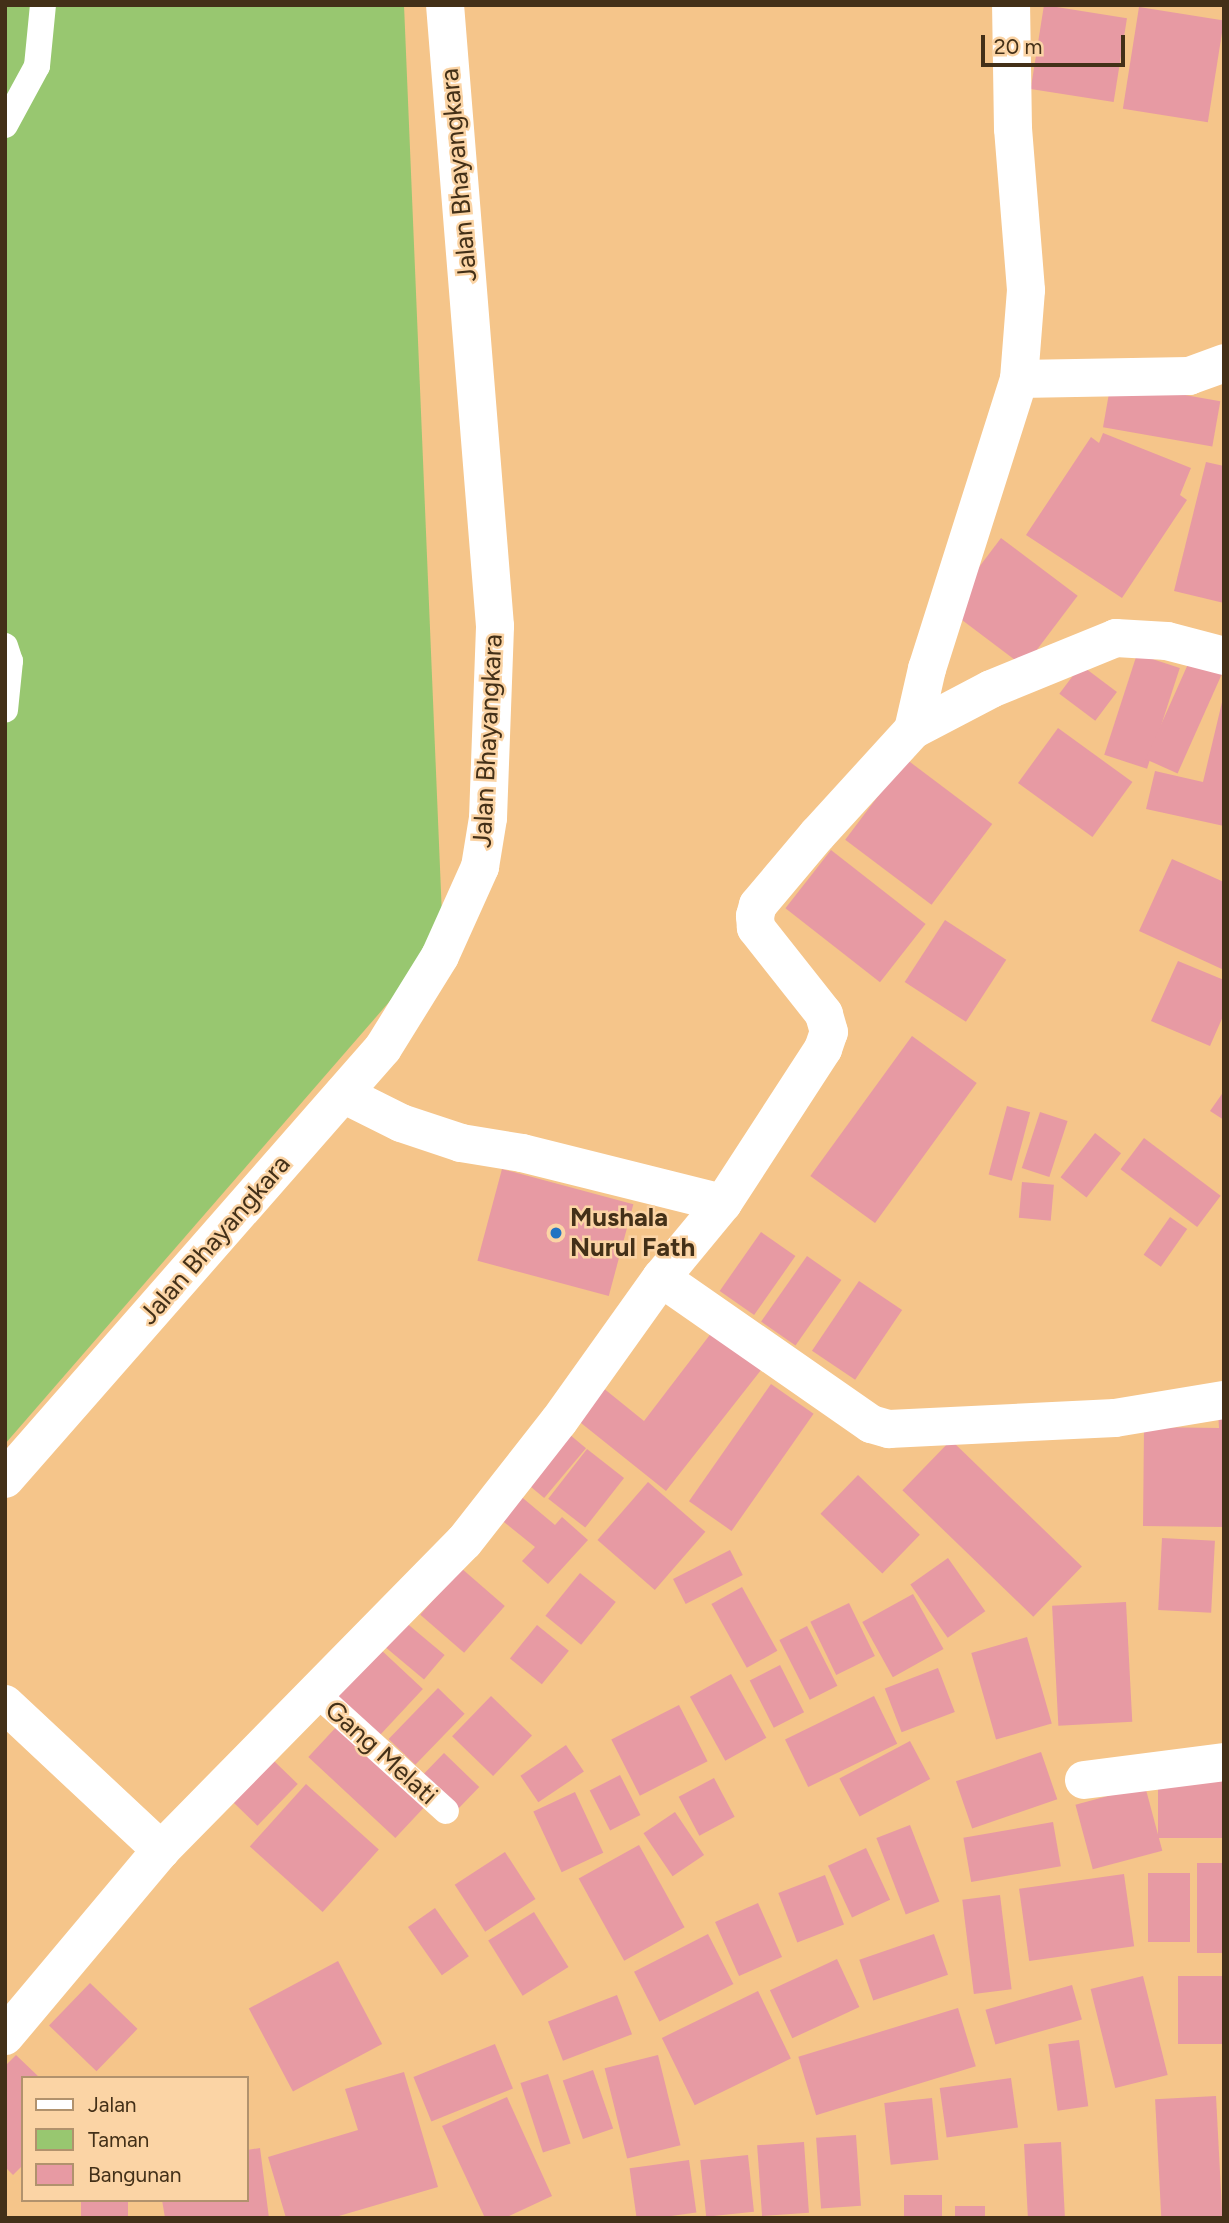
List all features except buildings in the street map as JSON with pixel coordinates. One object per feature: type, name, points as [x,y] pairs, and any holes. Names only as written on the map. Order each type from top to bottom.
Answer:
[{"type":"street","name":"Jalan Bhayangkara","points":[[5,1479],[383,1048],[440,956],[480,867],[488,818],[495,626],[445,5]]},
{"type":"street","points":[[913,730],[927,669],[1019,379],[1026,289],[1013,129],[1011,5]]},
{"type":"street","points":[[1019,379],[1189,376],[1224,363]]},
{"type":"street","points":[[5,2036],[161,1850],[464,1542],[559,1422],[661,1278],[723,1202],[823,1049],[829,1032],[824,1014],[756,928],[758,905],[913,730],[991,690],[1116,638],[1167,641],[1224,656]]},
{"type":"street","points":[[344,1094],[401,1124],[461,1143],[522,1153],[723,1202]]},
{"type":"street","points":[[661,1278],[871,1424],[889,1429],[1115,1418],[1224,1400]]},
{"type":"street","points":[[5,1704],[161,1850]]},
{"type":"street","points":[[1084,1780],[1224,1762]]},
{"type":"lane","points":[[5,125],[37,66],[43,5]]},
{"type":"lane","points":[[5,646],[10,661],[5,710]]},
{"type":"lane","name":"Gang Melati","points":[[317,1694],[446,1811]]},
{"type":"green space","points":[[5,5],[404,5],[443,940],[5,1444]]},
{"type":"place","name":"Mushala Nurul Fath","points":[[556,1233]]}]
